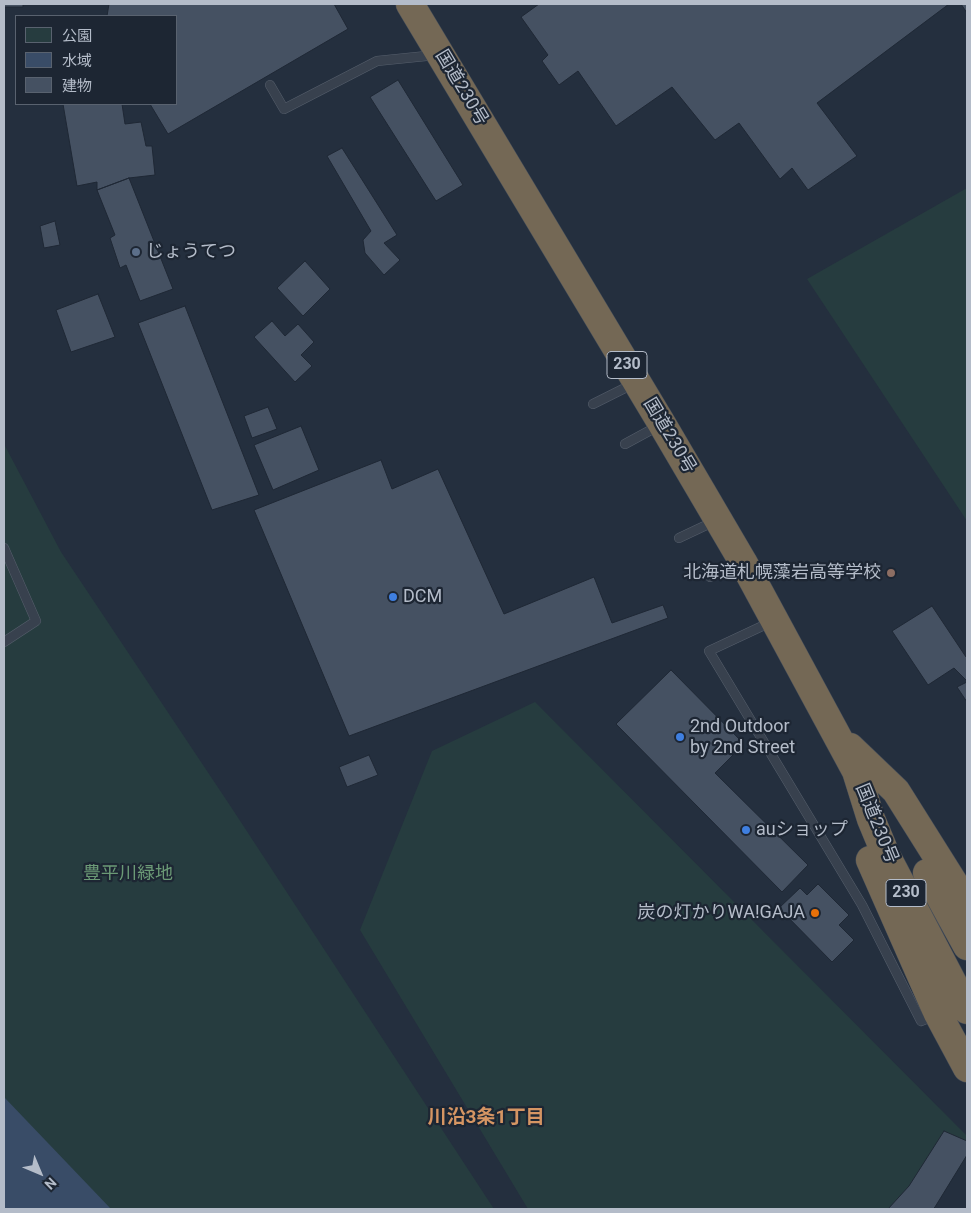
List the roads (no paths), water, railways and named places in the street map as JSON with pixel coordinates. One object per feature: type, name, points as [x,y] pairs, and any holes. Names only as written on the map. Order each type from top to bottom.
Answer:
[{"type":"highway","name":"国道230号","points":[[410,4],[638,382],[743,562],[856,770],[871,819],[886,855],[967,1010]]},
{"type":"highway","points":[[834,732],[896,791],[967,904]]},
{"type":"highway","points":[[834,732],[851,815],[938,1014],[967,1068]]},
{"type":"highway","name":"国道230号","points":[[856,770],[881,792],[911,842],[967,946]]},
{"type":"lane","points":[[270,86],[284,109],[378,62],[441,54]]},
{"type":"lane","points":[[593,404],[638,382]]},
{"type":"lane","points":[[625,444],[662,424]]},
{"type":"lane","points":[[679,538],[718,519]]},
{"type":"lane","points":[[4,548],[36,620],[4,642]]},
{"type":"lane","points":[[710,577],[743,562]]},
{"type":"lane","points":[[775,620],[709,651],[862,905],[921,1021],[938,1014]]},
{"type":"water","points":[[4,1097],[111,1209],[4,1209]]},
{"type":"place","name":"じょうてつ","points":[[136,252]]},
{"type":"place","name":"北海道札幌藻岩高等学校","points":[[891,573]]},
{"type":"place","name":"DCM","points":[[393,597]]},
{"type":"place","name":"2nd Outdoor by 2nd Street","points":[[680,737]]},
{"type":"place","name":"auショップ","points":[[746,830]]},
{"type":"place","name":"炭の灯かりWA!GAJA","points":[[815,913]]},
{"type":"district","name":"川沿3条1丁目","points":[[486,1118]]},
{"type":"park label","name":"豊平川緑地","points":[[128,874]]}]
